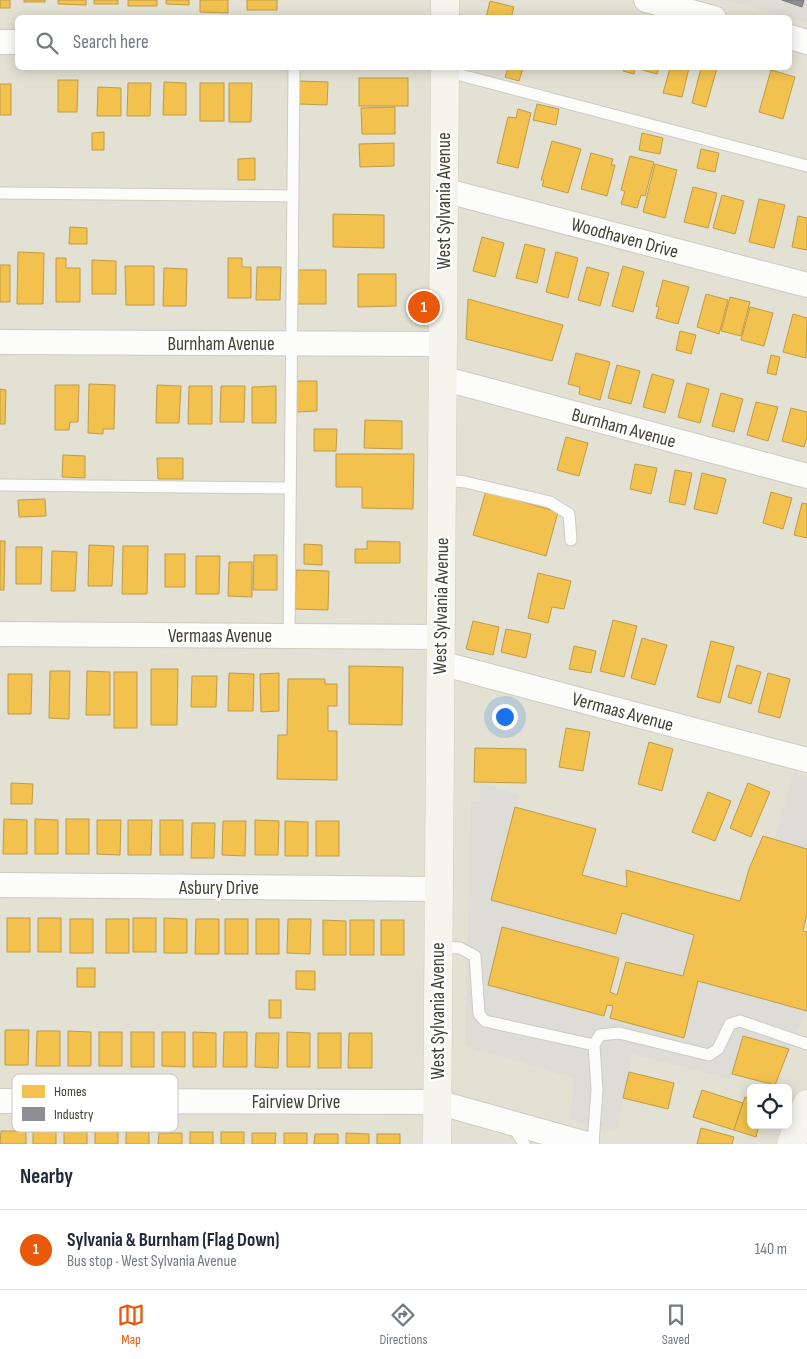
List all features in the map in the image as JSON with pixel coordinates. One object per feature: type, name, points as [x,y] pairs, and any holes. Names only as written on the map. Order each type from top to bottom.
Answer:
[{"type":"main road","points":[[445,0],[445,15]]},
{"type":"main road","name":"West Sylvania Avenue","points":[[437,1144],[444,70]]},
{"type":"main road","points":[[791,1144],[807,1104]]},
{"type":"street","points":[[646,0],[673,3],[706,15]]},
{"type":"street","points":[[792,38],[807,42]]},
{"type":"street","points":[[0,42],[15,42]]},
{"type":"street","name":"Woodhaven Drive","points":[[443,190],[807,285]]},
{"type":"street","name":"Burnham Avenue","points":[[0,342],[442,344]]},
{"type":"street","name":"Burnham Avenue","points":[[442,378],[807,476]]},
{"type":"street","name":"Vermaas Avenue","points":[[0,634],[289,636],[440,650],[807,760]]},
{"type":"street","name":"Asbury Drive","points":[[0,885],[438,889]]},
{"type":"street","name":"Fairview Drive","points":[[178,1101],[437,1102],[587,1144]]},
{"type":"lane","points":[[289,636],[294,70]]},
{"type":"lane","points":[[448,70],[807,166]]},
{"type":"lane","points":[[0,193],[293,196]]},
{"type":"lane","points":[[441,479],[465,482],[550,502],[570,514],[571,540]]},
{"type":"lane","points":[[0,485],[290,488]]},
{"type":"lane","points":[[437,947],[460,948],[475,956],[479,1014],[485,1021],[594,1045]]},
{"type":"lane","points":[[593,1144],[597,1090],[594,1045],[600,1035],[620,1033],[709,1055],[718,1049],[730,1024],[740,1022],[807,1044]]},
{"type":"lane","points":[[510,1122],[524,1144]]},
{"type":"shaded area","points":[[0,0],[722,0],[779,15],[15,15],[15,70],[792,70],[792,19],[807,23],[807,1144],[0,1144]]},
{"type":"shaded area","points":[[722,0],[807,0],[807,23],[792,19],[792,15],[779,15]]},
{"type":"shaded area","points":[[794,772],[807,776],[807,849],[774,840]]},
{"type":"shaded area","points":[[480,783],[519,795],[491,900],[615,934],[622,913],[694,935],[683,976],[502,928],[488,985],[684,1038],[698,981],[807,1011],[789,1049],[743,1036],[731,1079],[632,1054],[617,1131],[570,1119],[574,1078],[465,1046],[471,801],[480,801]]},
{"type":"building: Homes","points":[[0,0],[10,0],[10,8],[0,8]]},
{"type":"building: Homes","points":[[24,0],[45,0],[45,2],[24,2]]},
{"type":"building: Homes","points":[[58,0],[86,0],[86,5],[58,4]]},
{"type":"building: Homes","points":[[94,0],[118,0],[118,4],[94,4]]},
{"type":"building: Homes","points":[[128,0],[157,0],[157,6],[128,6]]},
{"type":"building: Homes","points":[[166,0],[189,0],[189,5],[166,4]]},
{"type":"building: Homes","points":[[200,0],[228,0],[228,13],[200,12]]},
{"type":"building: Homes","points":[[247,0],[277,0],[277,10],[247,10]]},
{"type":"building: Homes","points":[[490,1],[514,7],[512,15],[487,15]]},
{"type":"building: Homes","points":[[507,70],[522,70],[519,81],[505,77]]},
{"type":"building: Homes","points":[[623,70],[635,70],[634,74]]},
{"type":"building: Homes","points":[[642,70],[658,70],[657,74]]},
{"type":"building: Homes","points":[[669,70],[689,70],[682,97],[663,93]]},
{"type":"building: Homes","points":[[700,70],[716,70],[706,107],[692,103]]},
{"type":"building: Homes","points":[[771,70],[795,77],[783,119],[759,112]]},
{"type":"building: Homes","points":[[359,78],[408,78],[408,106],[359,106]]},
{"type":"building: Homes","points":[[58,80],[78,80],[77,112],[58,112]]},
{"type":"building: Homes","points":[[299,81],[328,82],[327,105],[299,104]]},
{"type":"building: Homes","points":[[164,82],[186,83],[186,115],[163,115]]},
{"type":"building: Homes","points":[[128,83],[151,83],[150,116],[127,116]]},
{"type":"building: Homes","points":[[200,83],[224,83],[224,121],[200,121]]},
{"type":"building: Homes","points":[[229,83],[252,83],[251,122],[229,122]]},
{"type":"building: Homes","points":[[0,84],[11,84],[11,115],[0,115]]},
{"type":"building: Homes","points":[[98,87],[121,88],[121,116],[97,116]]},
{"type":"building: Homes","points":[[537,104],[559,109],[556,125],[533,120]]},
{"type":"building: Homes","points":[[395,107],[395,134],[362,134],[361,108]]},
{"type":"building: Homes","points":[[518,109],[531,113],[518,168],[497,163],[508,117],[516,118]]},
{"type":"building: Homes","points":[[104,132],[104,150],[92,150],[92,133]]},
{"type":"building: Homes","points":[[642,133],[663,138],[660,154],[639,150]]},
{"type":"building: Homes","points":[[552,141],[581,149],[568,193],[542,186],[544,180],[541,180]]},
{"type":"building: Homes","points":[[394,143],[394,166],[360,167],[359,144]]},
{"type":"building: Homes","points":[[701,149],[719,153],[715,172],[697,168]]},
{"type":"building: Homes","points":[[591,153],[613,159],[611,165],[615,165],[607,196],[581,189]]},
{"type":"building: Homes","points":[[630,156],[654,162],[645,196],[641,195],[637,208],[621,204],[625,191],[621,190]]},
{"type":"building: Homes","points":[[255,158],[255,180],[238,180],[238,159]]},
{"type":"building: Homes","points":[[655,164],[677,170],[665,218],[643,212]]},
{"type":"building: Homes","points":[[693,187],[717,193],[708,228],[684,222]]},
{"type":"building: Homes","points":[[722,195],[744,201],[735,234],[713,228]]},
{"type":"building: Homes","points":[[759,199],[785,205],[774,248],[749,242]]},
{"type":"building: Homes","points":[[333,214],[384,215],[384,248],[333,247]]},
{"type":"building: Homes","points":[[798,216],[807,218],[807,250],[792,247]]},
{"type":"building: Homes","points":[[70,227],[87,228],[87,244],[69,244]]},
{"type":"building: Homes","points":[[482,237],[504,243],[495,277],[473,271]]},
{"type":"building: Homes","points":[[525,244],[545,249],[537,283],[516,278]]},
{"type":"building: Homes","points":[[18,252],[44,253],[43,304],[17,304]]},
{"type":"building: Homes","points":[[556,252],[578,258],[568,298],[546,292]]},
{"type":"building: Homes","points":[[56,258],[66,258],[66,268],[80,268],[80,302],[56,302]]},
{"type":"building: Homes","points":[[228,258],[242,258],[242,267],[251,267],[251,298],[228,298]]},
{"type":"building: Homes","points":[[92,260],[116,261],[116,294],[92,294]]},
{"type":"building: Homes","points":[[0,265],[10,265],[10,302],[0,302]]},
{"type":"building: Homes","points":[[125,266],[154,266],[154,305],[126,305]]},
{"type":"building: Homes","points":[[623,266],[644,272],[633,312],[612,306]]},
{"type":"building: Homes","points":[[257,267],[281,267],[280,300],[256,300]]},
{"type":"building: Homes","points":[[587,267],[609,273],[600,306],[578,300]]},
{"type":"building: Homes","points":[[164,268],[187,269],[186,306],[163,306]]},
{"type":"building: Homes","points":[[298,270],[326,270],[326,304],[297,304]]},
{"type":"building: Homes","points":[[358,274],[396,274],[396,306],[358,307]]},
{"type":"building: Homes","points":[[663,280],[689,287],[678,324],[656,318],[659,307],[656,306]]},
{"type":"building: Homes","points":[[706,294],[728,300],[719,334],[697,327]]},
{"type":"building: Homes","points":[[730,297],[750,302],[741,336],[721,331]]},
{"type":"building: Homes","points":[[468,299],[563,325],[552,361],[466,339]]},
{"type":"building: Homes","points":[[750,307],[773,313],[764,346],[741,340]]},
{"type":"building: Homes","points":[[793,314],[807,318],[806,358],[783,352]]},
{"type":"building: Homes","points":[[680,331],[696,335],[691,354],[676,350]]},
{"type":"building: Homes","points":[[576,353],[610,362],[600,400],[579,394],[580,387],[568,384]]},
{"type":"building: Homes","points":[[771,355],[780,357],[776,375],[767,373]]},
{"type":"building: Homes","points":[[617,365],[640,371],[631,404],[608,398]]},
{"type":"building: Homes","points":[[652,374],[674,380],[665,413],[643,407]]},
{"type":"building: Homes","points":[[296,381],[317,381],[317,411],[296,412]]},
{"type":"building: Homes","points":[[687,383],[709,389],[700,423],[678,417]]},
{"type":"building: Homes","points":[[89,384],[115,385],[114,429],[103,429],[103,434],[88,433]]},
{"type":"building: Homes","points":[[55,385],[79,385],[78,422],[70,422],[69,430],[55,430]]},
{"type":"building: Homes","points":[[157,385],[181,386],[179,423],[156,423]]},
{"type":"building: Homes","points":[[189,386],[212,386],[212,424],[188,424]]},
{"type":"building: Homes","points":[[221,386],[245,386],[244,422],[220,422]]},
{"type":"building: Homes","points":[[276,386],[276,423],[252,423],[252,387]]},
{"type":"building: Homes","points":[[0,389],[6,390],[5,424],[0,424]]},
{"type":"building: Homes","points":[[721,393],[743,399],[734,432],[712,426]]},
{"type":"building: Homes","points":[[756,402],[778,407],[768,441],[747,435]]},
{"type":"building: Homes","points":[[791,408],[807,412],[807,437],[804,447],[782,441]]},
{"type":"building: Homes","points":[[365,420],[402,421],[402,449],[364,448]]},
{"type":"building: Homes","points":[[314,429],[337,429],[336,451],[314,451]]},
{"type":"building: Homes","points":[[566,437],[588,443],[579,476],[557,470]]},
{"type":"building: Homes","points":[[336,454],[414,454],[413,509],[362,508],[362,487],[336,487]]},
{"type":"building: Homes","points":[[63,455],[85,456],[85,478],[62,477]]},
{"type":"building: Homes","points":[[157,458],[183,458],[183,479],[158,479]]},
{"type":"building: Homes","points":[[635,464],[657,468],[651,494],[630,489]]},
{"type":"building: Homes","points":[[675,470],[692,473],[685,505],[669,502]]},
{"type":"building: Homes","points":[[702,473],[726,479],[717,514],[694,509]]},
{"type":"building: Homes","points":[[486,491],[558,512],[546,556],[473,535]]},
{"type":"building: Homes","points":[[771,492],[792,498],[783,529],[763,523]]},
{"type":"building: Homes","points":[[45,499],[46,516],[19,517],[18,500]]},
{"type":"building: Homes","points":[[802,503],[807,504],[807,538],[794,535]]},
{"type":"building: Homes","points":[[0,541],[5,541],[4,590],[0,590]]},
{"type":"building: Homes","points":[[367,541],[400,542],[400,563],[355,563],[355,549],[367,549]]},
{"type":"building: Homes","points":[[304,544],[322,545],[322,565],[304,564]]},
{"type":"building: Homes","points":[[89,545],[114,546],[112,586],[88,586]]},
{"type":"building: Homes","points":[[123,546],[148,546],[147,594],[122,594]]},
{"type":"building: Homes","points":[[16,547],[42,547],[41,584],[16,584]]},
{"type":"building: Homes","points":[[52,551],[77,552],[75,591],[51,591]]},
{"type":"building: Homes","points":[[165,554],[185,554],[185,587],[165,587]]},
{"type":"building: Homes","points":[[254,555],[277,555],[277,590],[253,590]]},
{"type":"building: Homes","points":[[196,556],[220,556],[219,594],[196,594]]},
{"type":"building: Homes","points":[[229,562],[252,562],[252,597],[228,596]]},
{"type":"building: Homes","points":[[296,570],[329,571],[328,610],[295,609]]},
{"type":"building: Homes","points":[[538,573],[571,581],[564,609],[552,607],[548,623],[528,618]]},
{"type":"building: Homes","points":[[613,620],[637,626],[624,677],[600,671]]},
{"type":"building: Homes","points":[[473,621],[499,627],[493,655],[466,649]]},
{"type":"building: Homes","points":[[506,629],[531,634],[526,658],[501,652]]},
{"type":"building: Homes","points":[[642,638],[667,645],[655,685],[631,678]]},
{"type":"building: Homes","points":[[711,641],[734,647],[720,703],[697,697]]},
{"type":"building: Homes","points":[[574,646],[596,651],[591,673],[569,669]]},
{"type":"building: Homes","points":[[737,665],[761,672],[751,704],[728,697]]},
{"type":"building: Homes","points":[[349,666],[403,667],[402,725],[349,724]]},
{"type":"building: Homes","points":[[151,669],[178,669],[177,725],[151,725]]},
{"type":"building: Homes","points":[[50,671],[70,671],[69,719],[49,718]]},
{"type":"building: Homes","points":[[87,671],[110,672],[110,715],[86,715]]},
{"type":"building: Homes","points":[[114,672],[137,672],[137,728],[114,728]]},
{"type":"building: Homes","points":[[229,673],[254,674],[253,711],[228,711]]},
{"type":"building: Homes","points":[[279,673],[279,711],[261,712],[260,674]]},
{"type":"building: Homes","points":[[768,673],[790,679],[780,718],[758,712]]},
{"type":"building: Homes","points":[[8,674],[32,674],[31,714],[8,714]]},
{"type":"building: Homes","points":[[192,676],[217,676],[216,707],[191,707]]},
{"type":"building: Homes","points":[[288,679],[325,679],[325,684],[337,684],[337,706],[328,706],[328,731],[337,731],[337,780],[277,779],[278,735],[287,735]]},
{"type":"building: Homes","points":[[566,728],[590,732],[583,771],[559,767]]},
{"type":"building: Homes","points":[[649,742],[673,749],[662,791],[638,784]]},
{"type":"building: Homes","points":[[475,748],[526,749],[526,783],[474,782]]},
{"type":"building: Homes","points":[[11,783],[33,784],[32,804],[11,804]]},
{"type":"building: Homes","points":[[748,783],[770,792],[751,837],[730,828]]},
{"type":"building: Homes","points":[[708,792],[731,801],[715,841],[692,832]]},
{"type":"building: Homes","points":[[515,807],[596,829],[582,875],[627,887],[626,870],[740,901],[749,869],[763,836],[807,849],[807,914],[803,931],[807,932],[807,1011],[698,981],[684,1038],[610,1018],[613,1006],[607,1005],[604,1016],[488,985],[502,927],[619,958],[610,992],[617,995],[626,962],[683,976],[694,935],[622,913],[616,934],[491,900]]},
{"type":"building: Homes","points":[[4,819],[27,820],[27,854],[3,854]]},
{"type":"building: Homes","points":[[35,819],[58,820],[58,854],[35,854]]},
{"type":"building: Homes","points":[[66,819],[89,819],[89,854],[66,854]]},
{"type":"building: Homes","points":[[97,820],[121,820],[120,855],[97,854]]},
{"type":"building: Homes","points":[[128,820],[152,820],[151,855],[128,855]]},
{"type":"building: Homes","points":[[160,820],[183,820],[183,855],[160,855]]},
{"type":"building: Homes","points":[[255,820],[279,821],[278,855],[255,855]]},
{"type":"building: Homes","points":[[223,821],[246,821],[245,856],[222,855]]},
{"type":"building: Homes","points":[[285,821],[308,822],[308,856],[285,856]]},
{"type":"building: Homes","points":[[316,821],[339,821],[339,856],[316,856]]},
{"type":"building: Homes","points":[[192,823],[215,823],[214,858],[191,858]]},
{"type":"building: Homes","points":[[7,918],[30,918],[30,952],[7,952]]},
{"type":"building: Homes","points":[[38,918],[61,918],[61,952],[38,952]]},
{"type":"building: Homes","points":[[133,918],[156,918],[156,952],[133,952]]},
{"type":"building: Homes","points":[[164,918],[187,919],[187,953],[164,953]]},
{"type":"building: Homes","points":[[70,919],[93,919],[93,953],[70,953]]},
{"type":"building: Homes","points":[[106,919],[129,919],[129,953],[106,953]]},
{"type":"building: Homes","points":[[196,919],[219,919],[219,954],[195,954]]},
{"type":"building: Homes","points":[[225,919],[248,919],[248,954],[225,954]]},
{"type":"building: Homes","points":[[256,919],[279,919],[279,954],[256,954]]},
{"type":"building: Homes","points":[[288,919],[311,919],[310,954],[287,953]]},
{"type":"building: Homes","points":[[323,920],[346,921],[346,955],[323,955]]},
{"type":"building: Homes","points":[[350,920],[374,920],[374,955],[350,955]]},
{"type":"building: Homes","points":[[381,920],[404,920],[404,955],[381,955]]},
{"type":"building: Homes","points":[[77,968],[95,968],[95,987],[77,987]]},
{"type":"building: Homes","points":[[296,971],[315,971],[315,990],[296,989]]},
{"type":"building: Homes","points":[[269,1000],[281,1000],[281,1018],[269,1018]]},
{"type":"building: Homes","points":[[5,1030],[29,1030],[28,1065],[5,1065]]},
{"type":"building: Homes","points":[[37,1031],[60,1031],[60,1066],[36,1066]]},
{"type":"building: Homes","points":[[68,1031],[91,1032],[91,1066],[68,1066]]},
{"type":"building: Homes","points":[[99,1032],[122,1032],[122,1066],[99,1066]]},
{"type":"building: Homes","points":[[131,1032],[154,1032],[154,1067],[131,1067]]},
{"type":"building: Homes","points":[[162,1032],[185,1032],[185,1067],[162,1066]]},
{"type":"building: Homes","points":[[193,1032],[216,1033],[216,1067],[193,1067]]},
{"type":"building: Homes","points":[[224,1032],[247,1032],[247,1067],[223,1067]]},
{"type":"building: Homes","points":[[287,1032],[310,1033],[310,1067],[287,1067]]},
{"type":"building: Homes","points":[[256,1033],[279,1033],[278,1068],[255,1067]]},
{"type":"building: Homes","points":[[318,1033],[341,1033],[341,1068],[318,1068]]},
{"type":"building: Homes","points":[[349,1033],[372,1033],[372,1068],[348,1068]]},
{"type":"building: Homes","points":[[743,1036],[789,1049],[775,1084],[732,1074]]},
{"type":"building: Homes","points":[[629,1072],[674,1083],[668,1109],[623,1098]]},
{"type":"building: Homes","points":[[702,1090],[743,1103],[734,1130],[693,1117]]},
{"type":"building: Homes","points":[[745,1097],[747,1098],[747,1129],[758,1129],[756,1137],[734,1130]]},
{"type":"building: Homes","points":[[701,1128],[734,1137],[732,1144],[697,1144]]},
{"type":"building: Homes","points":[[1,1131],[26,1132],[26,1144],[0,1144]]},
{"type":"building: Homes","points":[[33,1132],[56,1132],[56,1144],[33,1144]]},
{"type":"building: Homes","points":[[64,1132],[87,1132],[87,1144],[64,1144]]},
{"type":"building: Homes","points":[[95,1132],[118,1132],[118,1144],[95,1144]]},
{"type":"building: Homes","points":[[126,1132],[149,1132],[149,1144],[126,1144]]},
{"type":"building: Homes","points":[[190,1132],[213,1132],[213,1144],[190,1144]]},
{"type":"building: Homes","points":[[221,1132],[244,1132],[244,1144],[221,1144]]},
{"type":"building: Homes","points":[[159,1133],[182,1133],[182,1144],[158,1144]]},
{"type":"building: Homes","points":[[252,1133],[276,1133],[275,1144],[252,1144]]},
{"type":"building: Homes","points":[[284,1133],[307,1133],[307,1144],[284,1144]]},
{"type":"building: Homes","points":[[346,1133],[369,1134],[369,1144],[346,1144]]},
{"type":"building: Homes","points":[[315,1134],[338,1134],[338,1144],[314,1144]]},
{"type":"building: Homes","points":[[377,1134],[400,1134],[400,1144],[377,1144]]},
{"type":"building: Industry","points":[[782,0],[804,0],[802,7]]},
{"type":"place","name":"Sylvania & Burnham (Flag Down)","points":[[424,307]]}]
